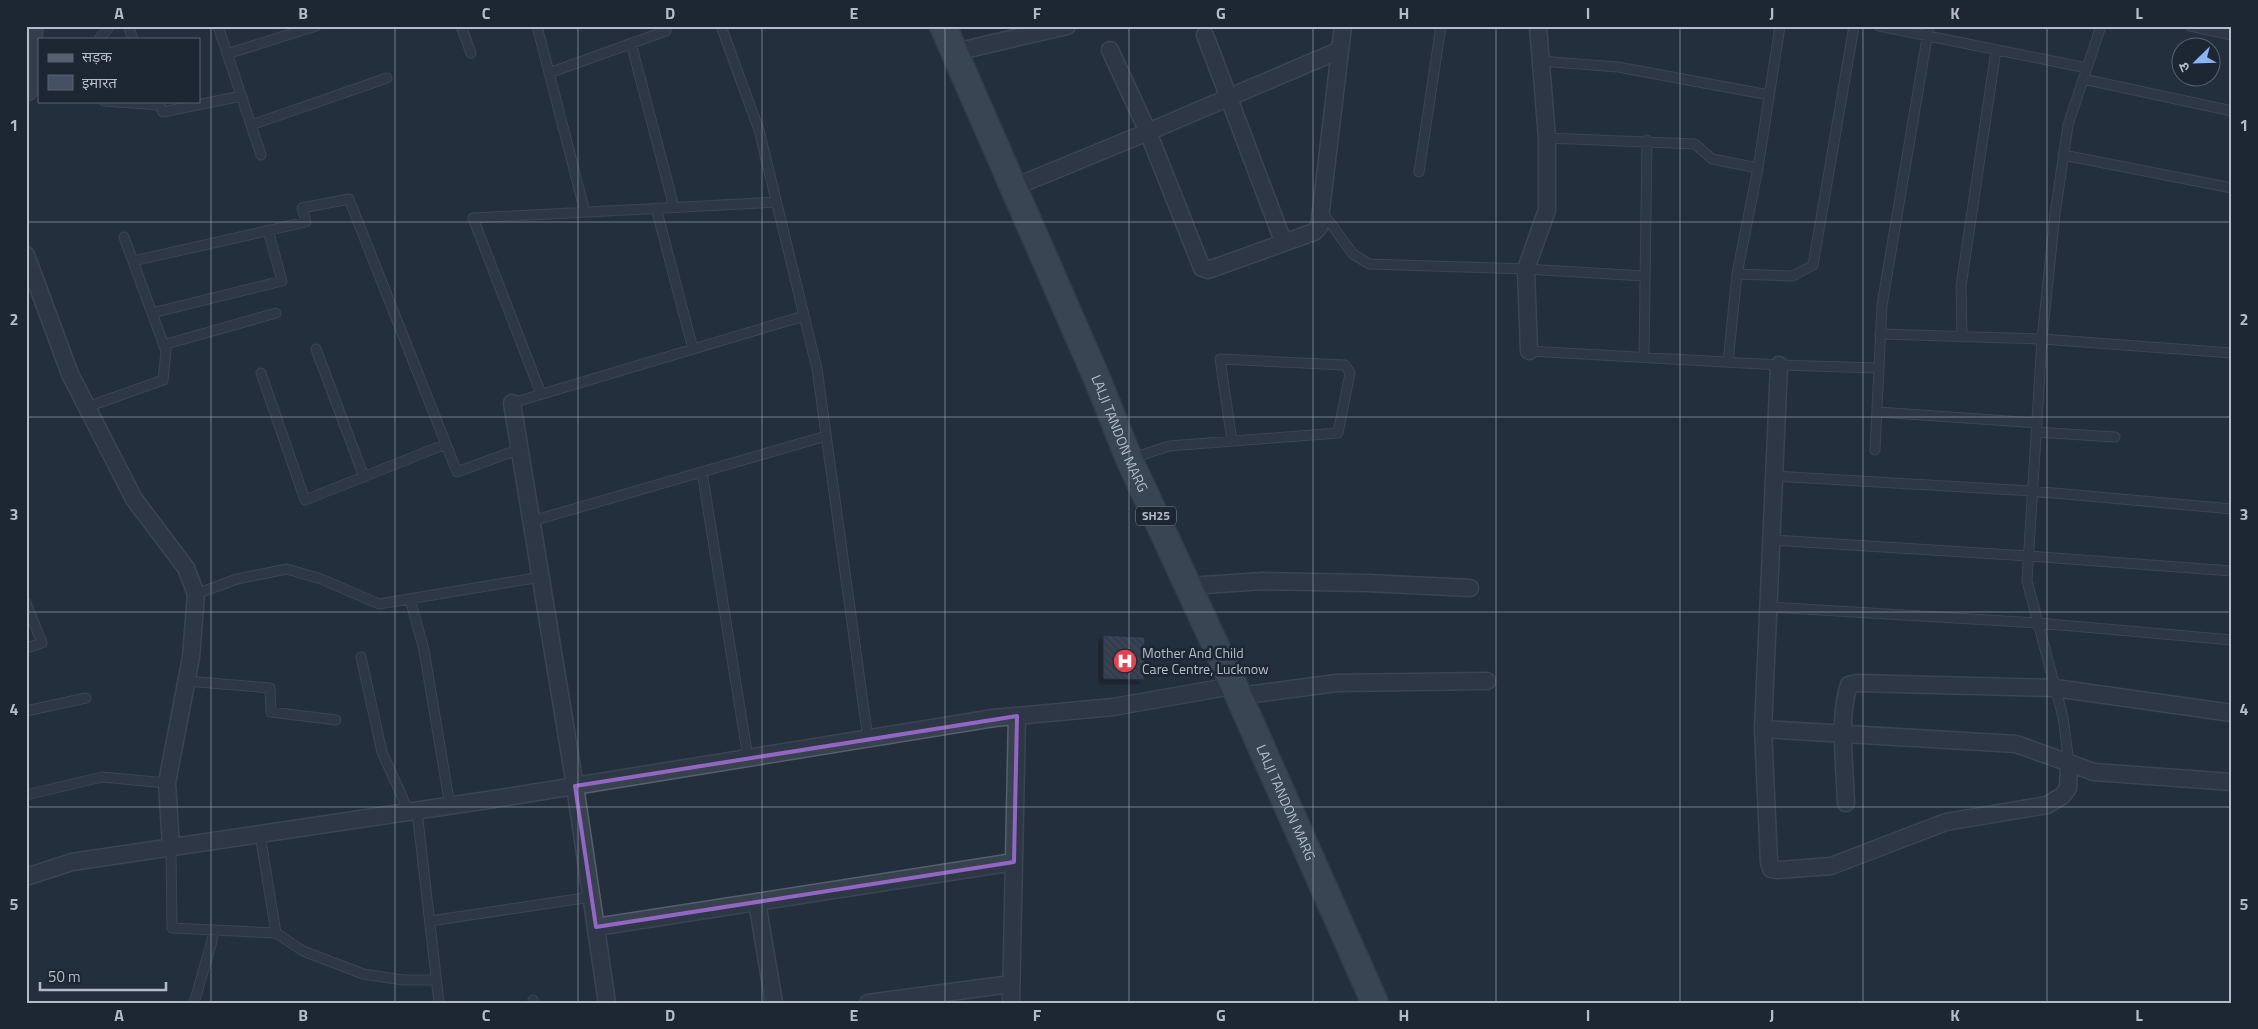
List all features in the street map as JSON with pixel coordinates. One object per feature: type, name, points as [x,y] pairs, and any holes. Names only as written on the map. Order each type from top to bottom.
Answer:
[{"type":"main road","name":"LALJI TANDON MARG","points":[[931,26],[1014,186],[1098,381],[1125,462],[1189,586],[1361,1003]]},
{"type":"main road","name":"LALJI TANDON MARG","points":[[943,26],[955,52],[962,85],[1125,462],[1375,1003]]},
{"type":"street","points":[[31,26],[33,86]]},
{"type":"street","points":[[955,52],[1067,26]]},
{"type":"street","points":[[1110,50],[1148,132],[1204,269],[1210,270],[1314,232],[1318,227],[1322,212],[1343,26]]},
{"type":"street","points":[[1529,350],[1526,269],[1547,210],[1547,138],[1538,26]]},
{"type":"street","points":[[1205,35],[1230,97],[1283,242]]},
{"type":"street","points":[[1014,186],[1148,132],[1340,50]]},
{"type":"street","points":[[26,255],[70,374],[134,499],[186,568],[196,594],[191,657],[166,782],[171,847]]},
{"type":"street","points":[[1779,365],[1763,729],[1769,862],[1771,868],[1777,870],[1832,866],[1946,822],[2047,805],[2062,796],[2068,788],[2069,763]]},
{"type":"street","points":[[512,403],[575,786],[607,1003]]},
{"type":"street","points":[[1189,586],[1263,581],[1368,582],[1470,588]]},
{"type":"street","points":[[26,877],[72,862],[450,806],[1017,716],[1113,707],[1231,688],[1337,682],[1486,681]]},
{"type":"street","points":[[1846,803],[1843,734],[1846,692],[1849,685],[2055,688],[2232,712]]},
{"type":"street","points":[[1011,1003],[1017,716]]},
{"type":"street","points":[[1763,729],[2016,744],[2094,772],[2232,782]]},
{"type":"street","points":[[596,927],[1014,862]]},
{"type":"street","points":[[757,902],[774,1003]]},
{"type":"street","points":[[868,1003],[1011,984]]},
{"type":"lane","points":[[101,38],[110,26]]},
{"type":"lane","points":[[128,26],[133,38]]},
{"type":"lane","points":[[218,26],[261,155]]},
{"type":"lane","points":[[228,54],[315,26]]},
{"type":"lane","points":[[461,26],[471,53]]},
{"type":"lane","points":[[537,26],[585,212]]},
{"type":"lane","points":[[549,74],[666,30],[664,26]]},
{"type":"lane","points":[[721,26],[759,130],[816,369],[868,739]]},
{"type":"lane","points":[[1420,172],[1441,26]]},
{"type":"lane","points":[[1728,362],[1737,274],[1758,168],[1780,26]]},
{"type":"lane","points":[[1737,274],[1793,276],[1813,265],[1854,26]]},
{"type":"lane","points":[[1879,26],[2087,68]]},
{"type":"lane","points":[[1875,450],[1882,305],[1929,26]]},
{"type":"lane","points":[[2069,763],[2063,717],[2027,581],[2028,556],[2042,339],[2068,125],[2101,26]]},
{"type":"lane","points":[[2190,26],[2232,35]]},
{"type":"lane","points":[[631,43],[674,207]]},
{"type":"lane","points":[[1962,336],[1961,286],[1996,50]]},
{"type":"lane","points":[[1540,61],[1618,67],[1769,95]]},
{"type":"lane","points":[[251,125],[387,78]]},
{"type":"lane","points":[[2083,79],[2232,111]]},
{"type":"lane","points":[[132,102],[159,103],[163,112],[241,96]]},
{"type":"lane","points":[[1547,138],[1647,140],[1695,144],[1712,159],[1758,168]]},
{"type":"lane","points":[[1644,357],[1647,140]]},
{"type":"lane","points":[[2064,155],[2232,188]]},
{"type":"lane","points":[[132,261],[306,222],[302,208],[349,199],[457,472],[520,449]]},
{"type":"lane","points":[[541,394],[473,218],[776,202]]},
{"type":"lane","points":[[656,208],[693,349]]},
{"type":"lane","points":[[1322,212],[1353,254],[1369,264],[1526,269],[1644,276]]},
{"type":"lane","points":[[152,314],[282,281],[268,230]]},
{"type":"lane","points":[[87,407],[163,380],[166,351],[124,237]]},
{"type":"lane","points":[[164,345],[276,313]]},
{"type":"lane","points":[[512,403],[804,316]]},
{"type":"lane","points":[[1880,334],[2042,339],[2232,353]]},
{"type":"lane","points":[[316,349],[364,477]]},
{"type":"lane","points":[[1529,350],[1779,365],[1878,368]]},
{"type":"lane","points":[[1125,462],[1169,446],[1338,433],[1350,373],[1348,368],[1345,364],[1220,359],[1232,441]]},
{"type":"lane","points":[[261,373],[305,500],[446,444]]},
{"type":"lane","points":[[1878,412],[2036,427],[2115,437]]},
{"type":"lane","points":[[532,521],[826,436]]},
{"type":"lane","points":[[702,472],[748,758]]},
{"type":"lane","points":[[1774,476],[2032,491],[2232,509]]},
{"type":"lane","points":[[1772,540],[2232,571]]},
{"type":"lane","points":[[196,594],[237,579],[287,569],[321,579],[379,604],[541,577]]},
{"type":"lane","points":[[410,599],[424,650],[450,806]]},
{"type":"lane","points":[[26,603],[42,643],[26,648]]},
{"type":"lane","points":[[1769,607],[2038,623],[2232,640]]},
{"type":"lane","points":[[362,657],[382,752],[413,811],[430,921],[439,1003]]},
{"type":"lane","points":[[186,681],[270,688],[271,712],[336,720]]},
{"type":"lane","points":[[26,711],[86,698]]},
{"type":"lane","points":[[26,795],[102,777],[166,782]]},
{"type":"lane","points":[[260,834],[276,933]]},
{"type":"lane","points":[[171,847],[172,928],[276,933],[303,951],[363,974],[404,980],[436,980]]},
{"type":"lane","points":[[430,921],[591,897]]},
{"type":"lane","points":[[194,1003],[212,941],[213,931]]},
{"type":"highlighted area","points":[[1017,716],[1014,862],[596,927],[575,786]]},
{"type":"building","points":[[1103,635],[1145,637],[1144,680],[1103,679]]},
{"type":"place","name":"Mother And Child Care Centre, Lucknow","points":[[1125,661]]}]
